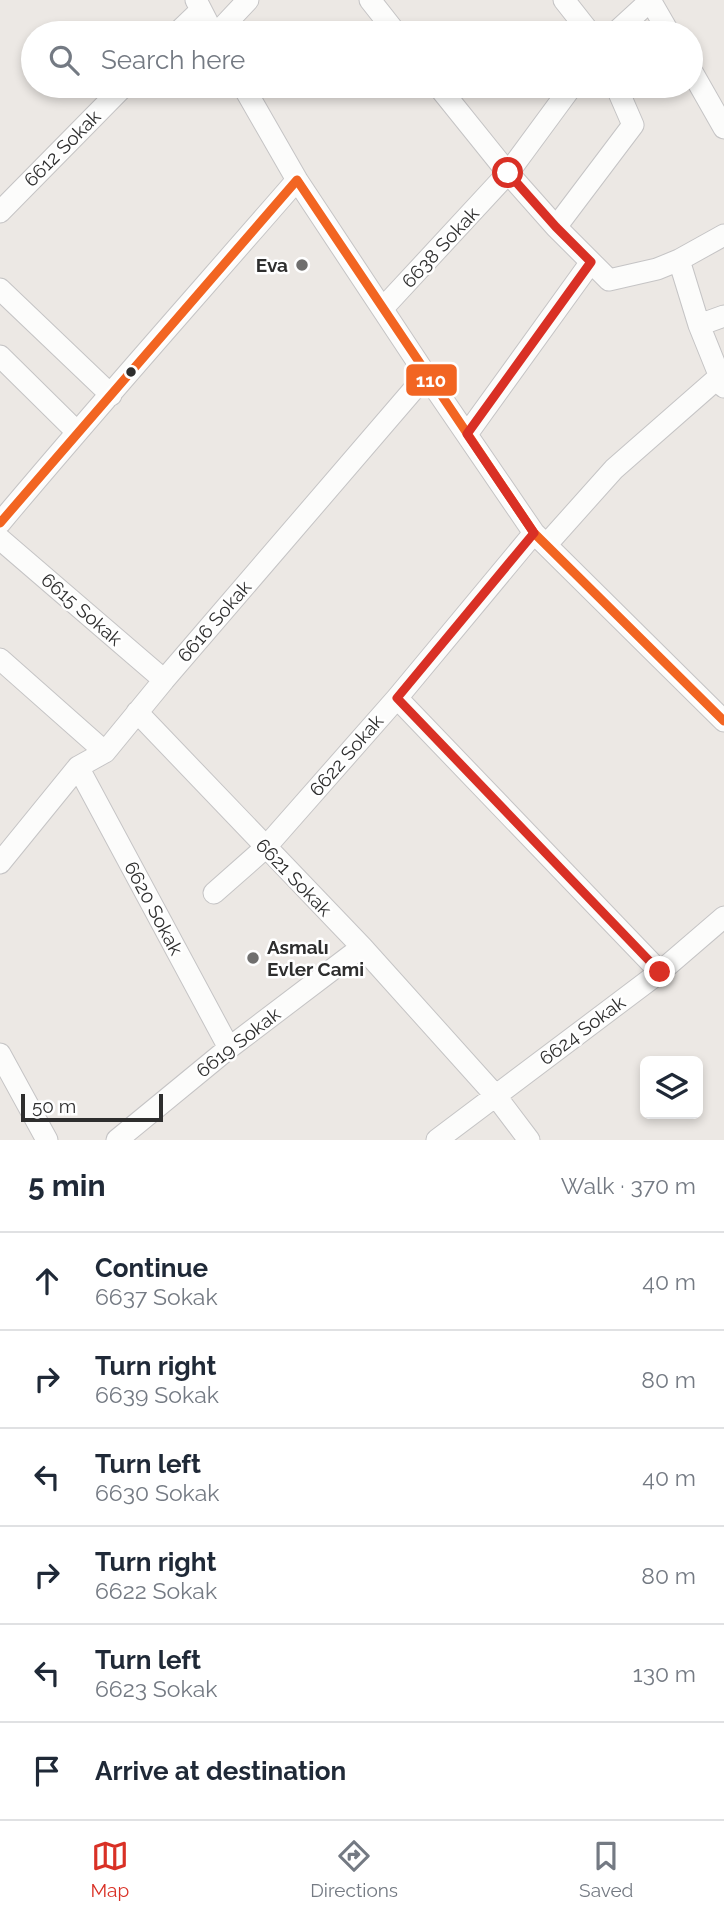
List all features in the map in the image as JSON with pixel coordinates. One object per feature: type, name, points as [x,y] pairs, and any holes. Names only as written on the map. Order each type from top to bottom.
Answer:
[{"type":"street","points":[[227,21],[248,0]]},
{"type":"street","points":[[370,0],[387,21]]},
{"type":"street","points":[[564,0],[581,21]]},
{"type":"street","points":[[628,21],[651,0],[662,21]]},
{"type":"street","points":[[186,21],[198,5],[208,21]]},
{"type":"street","points":[[703,91],[724,128]]},
{"type":"street","name":"6612 Sokak","points":[[0,212],[112,98]]},
{"type":"street","points":[[250,98],[297,180],[426,375],[540,538],[724,721]]},
{"type":"street","points":[[448,98],[508,173],[556,227],[609,280],[657,269],[680,260],[724,235],[724,220]]},
{"type":"street","name":"6638 Sokak","points":[[383,308],[508,173],[563,98]]},
{"type":"street","points":[[556,227],[634,125],[622,98]]},
{"type":"street","points":[[0,523],[297,180]]},
{"type":"street","points":[[680,260],[699,325],[721,382]]},
{"type":"street","points":[[467,434],[591,262]]},
{"type":"street","points":[[0,289],[111,395]]},
{"type":"street","points":[[699,325],[724,316]]},
{"type":"street","points":[[0,356],[77,432]]},
{"type":"street","name":"6616 Sokak","points":[[0,863],[78,767],[105,752],[426,375]]},
{"type":"street","name":"6622 Sokak","points":[[214,893],[265,848],[540,538],[614,469],[721,382]]},
{"type":"street","name":"6615 Sokak","points":[[0,539],[164,680]]},
{"type":"street","points":[[0,659],[105,752]]},
{"type":"street","points":[[397,698],[660,972]]},
{"type":"street","name":"6621 Sokak","points":[[137,712],[362,947],[495,1095],[529,1140]]},
{"type":"street","name":"6620 Sokak","points":[[78,767],[229,1048]]},
{"type":"street","name":"6624 Sokak","points":[[437,1140],[660,972],[724,916]]},
{"type":"street","name":"6619 Sokak","points":[[117,1140],[229,1048],[362,947]]},
{"type":"street","points":[[0,1054],[47,1140]]},
{"type":"transit line","name":"110","points":[[297,180],[534,533],[724,721]]},
{"type":"transit line","name":"110","points":[[0,523],[297,180]]},
{"type":"place","name":"Eva","points":[[302,265]]},
{"type":"place","name":"Asmalı Evler Cami","points":[[253,958]]},
{"type":"route","points":[[508,173],[591,262],[467,434],[534,533],[397,698],[660,972]]}]
